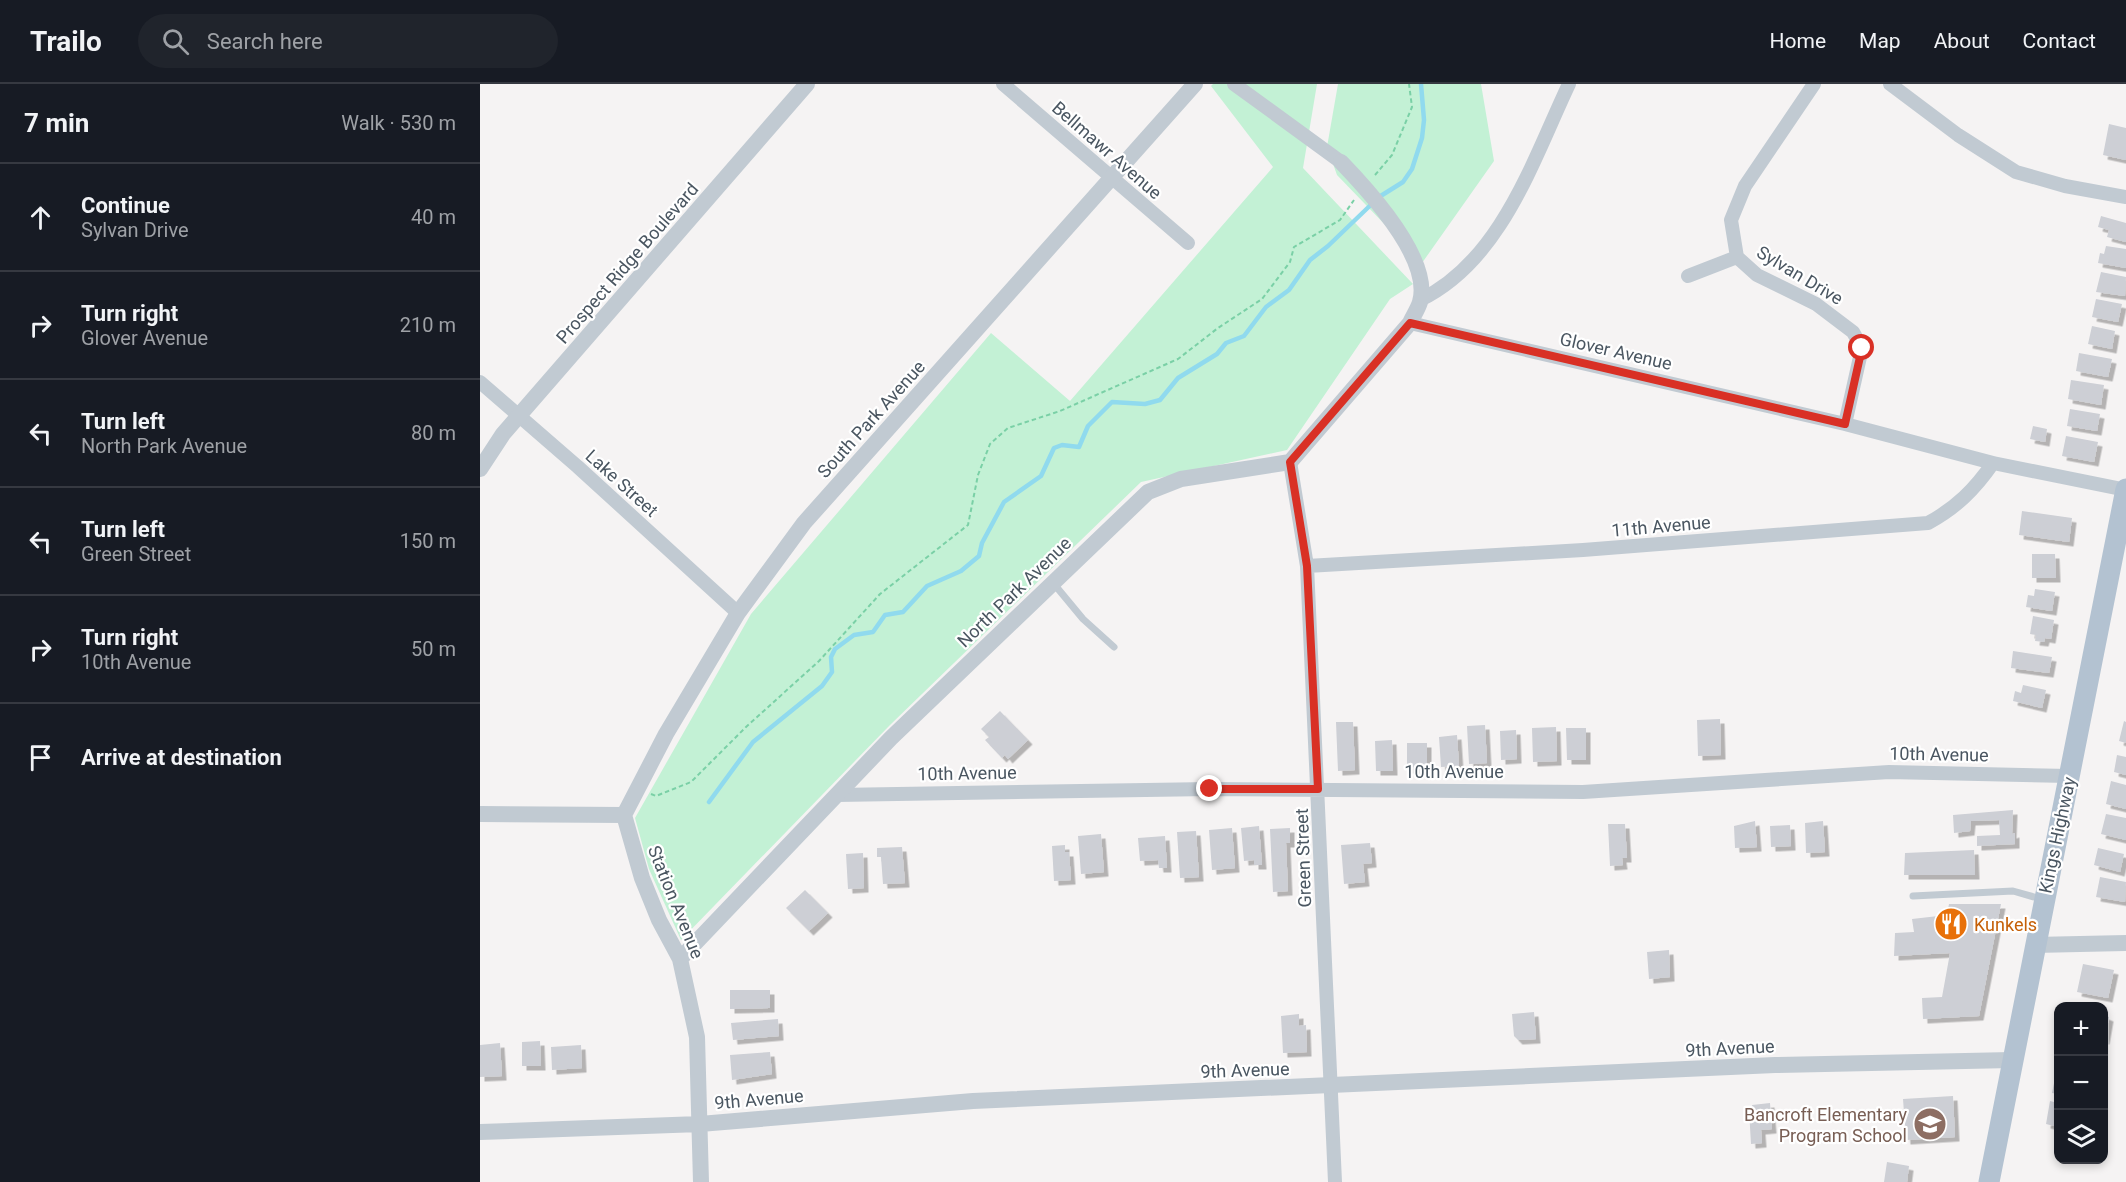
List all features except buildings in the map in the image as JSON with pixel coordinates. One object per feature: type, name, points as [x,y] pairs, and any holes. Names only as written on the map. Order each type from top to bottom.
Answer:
[{"type":"main road","name":"Kings Highway","points":[[1989,1182],[2043,899],[2126,490]]},
{"type":"street","name":"Prospect Ridge Boulevard","points":[[480,469],[519,416],[807,84]]},
{"type":"street","name":"Bellmawr Avenue","points":[[1003,84],[1188,243]]},
{"type":"street","name":"South Park Avenue","points":[[624,815],[637,788],[738,613],[804,523],[1195,84]]},
{"type":"street","points":[[1234,84],[1341,162],[1403,238],[1419,273],[1420,300],[1410,323],[1290,462]]},
{"type":"street","points":[[1420,300],[1441,291],[1476,256],[1506,218],[1569,84]]},
{"type":"street","name":"Sylvan Drive","points":[[1814,84],[1745,186],[1731,220],[1737,257],[1757,275],[1816,304],[1853,332],[1862,348],[1845,424]]},
{"type":"street","points":[[1890,84],[1958,135],[2016,172],[2065,186],[2126,197]]},
{"type":"street","name":"Sylvan Drive","points":[[1688,276],[1737,257]]},
{"type":"street","name":"Glover Avenue","points":[[1410,323],[1845,424],[1993,464],[2126,490]]},
{"type":"street","name":"Lake Street","points":[[480,382],[738,613]]},
{"type":"street","name":"Green Street","points":[[1290,462],[1307,566],[1335,1182]]},
{"type":"street","name":"North Park Avenue","points":[[680,958],[891,738],[1148,492],[1181,479],[1290,462]]},
{"type":"street","name":"11th Avenue","points":[[1307,566],[1583,550],[1928,523],[1949,512],[1976,488],[1993,464]]},
{"type":"street","name":"10th Avenue","points":[[837,795],[1318,789],[1582,792],[1889,772],[2069,776]]},
{"type":"street","points":[[480,814],[624,815]]},
{"type":"street","name":"Station Avenue","points":[[624,815],[642,878],[659,920],[680,958],[697,1037],[701,1182]]},
{"type":"street","points":[[2034,945],[2126,944]]},
{"type":"street","name":"9th Avenue","points":[[480,1132],[700,1124],[973,1101],[1775,1065],[2012,1060]]},
{"type":"lane","points":[[1052,582],[1083,619],[1114,647]]},
{"type":"lane","points":[[1913,896],[2013,891],[2043,899]]},
{"type":"path","points":[[637,788],[656,796],[691,782],[746,727],[819,661],[880,594],[968,525],[978,475],[990,444],[1008,428],[1060,411],[1178,360],[1218,328],[1262,299],[1290,262],[1294,247],[1340,220],[1392,155],[1412,107],[1409,84]]},
{"type":"green space","points":[[1213,84],[1317,84],[1303,168],[1413,284],[1390,299],[1287,450],[1141,482],[890,725],[681,940],[649,869],[635,818],[751,614],[991,333],[1070,401],[1273,167],[1211,86]]},
{"type":"green space","points":[[1338,84],[1481,84],[1494,161],[1422,263],[1337,175],[1327,147]]},
{"type":"waterway","points":[[709,802],[753,742],[822,686],[832,672],[831,657],[835,649],[854,635],[873,632],[885,615],[903,612],[927,586],[961,571],[979,556],[982,543],[1004,502],[1041,476],[1054,448],[1062,445],[1079,447],[1088,426],[1112,402],[1145,404],[1160,400],[1178,378],[1217,354],[1226,343],[1244,336],[1266,307],[1289,290],[1310,260],[1379,197],[1403,182],[1412,169],[1422,138],[1424,120],[1421,84]]},
{"type":"place","name":"Kunkels","points":[[1951,924]]},
{"type":"place","name":"Bancroft Elementary Program School","points":[[1930,1124]]},
{"type":"route","points":[[1210,789],[1318,789],[1307,566],[1290,462],[1410,323],[1845,424],[1862,348]]}]
